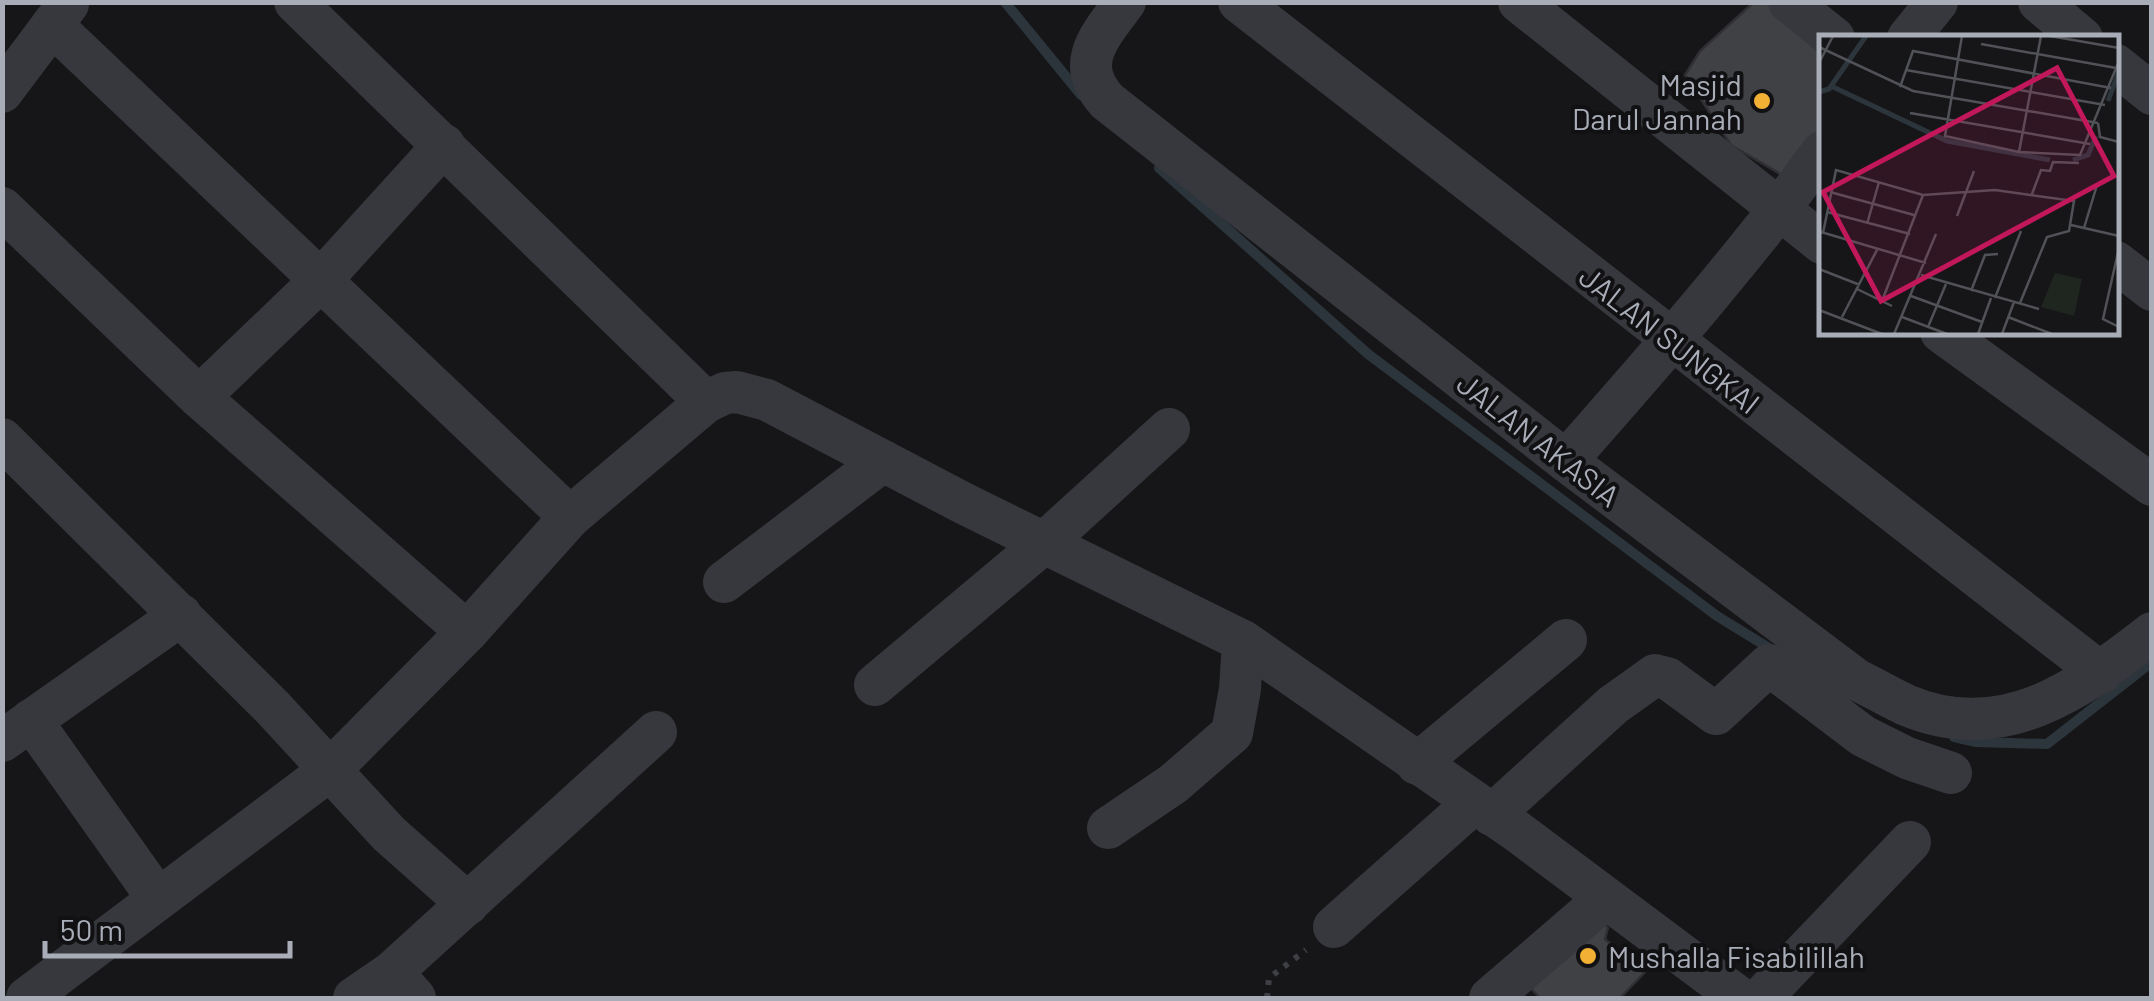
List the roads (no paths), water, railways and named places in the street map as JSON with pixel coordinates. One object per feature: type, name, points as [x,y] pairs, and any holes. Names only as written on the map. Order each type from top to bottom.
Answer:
[{"type":"street","points":[[296,2],[706,402]]},
{"type":"street","name":"JALAN AKASIA","points":[[1125,2],[1094,48],[1090,64],[1096,88],[1107,101],[1566,461],[1858,680],[1909,706],[1953,718],[1990,720],[2054,701],[2102,673],[2152,633]]},
{"type":"street","name":"JALAN SUNGKAI","points":[[1239,2],[2102,673]]},
{"type":"street","points":[[1519,2],[1819,241]]},
{"type":"street","points":[[1789,2],[1830,35]]},
{"type":"street","points":[[1910,35],[1937,2]]},
{"type":"street","points":[[2039,2],[2078,35]]},
{"type":"street","points":[[2,92],[61,14],[321,280],[570,516]]},
{"type":"street","points":[[2119,68],[2152,94]]},
{"type":"street","points":[[198,397],[321,280],[444,144]]},
{"type":"street","points":[[1566,461],[1672,341],[1819,156]]},
{"type":"street","points":[[2,208],[198,397],[468,632]]},
{"type":"street","points":[[2119,264],[2152,290]]},
{"type":"street","points":[[1945,335],[2152,485]]},
{"type":"street","points":[[27,998],[330,770],[468,632],[570,516],[706,402],[725,392],[751,394],[1243,641],[1326,696],[1740,998]]},
{"type":"street","points":[[875,685],[1044,544],[1169,429]]},
{"type":"street","points":[[8,456],[181,615],[388,834],[468,904]]},
{"type":"street","points":[[724,582],[883,461]]},
{"type":"street","points":[[158,899],[17,731],[181,615]]},
{"type":"street","points":[[1417,764],[1566,640]]},
{"type":"street","points":[[1108,828],[1173,784],[1232,733],[1243,641]]},
{"type":"street","points":[[1334,927],[1655,674],[1668,678],[1716,714],[1770,665],[1862,736],[1951,773]]},
{"type":"street","points":[[354,998],[403,985],[468,904],[656,732]]},
{"type":"street","points":[[1761,998],[1910,842]]},
{"type":"street","points":[[1490,998],[1606,898]]},
{"type":"waterway","points":[[1005,2],[1081,95]]},
{"type":"waterway","points":[[1159,168],[1368,354],[1717,616],[1774,651]]},
{"type":"waterway","points":[[1954,737],[1976,742],[2047,744],[2152,662]]},
{"type":"place","name":"Masjid Darul Jannah","points":[[1762,101]]},
{"type":"place","name":"Mushalla Fisabilillah","points":[[1588,956]]}]
